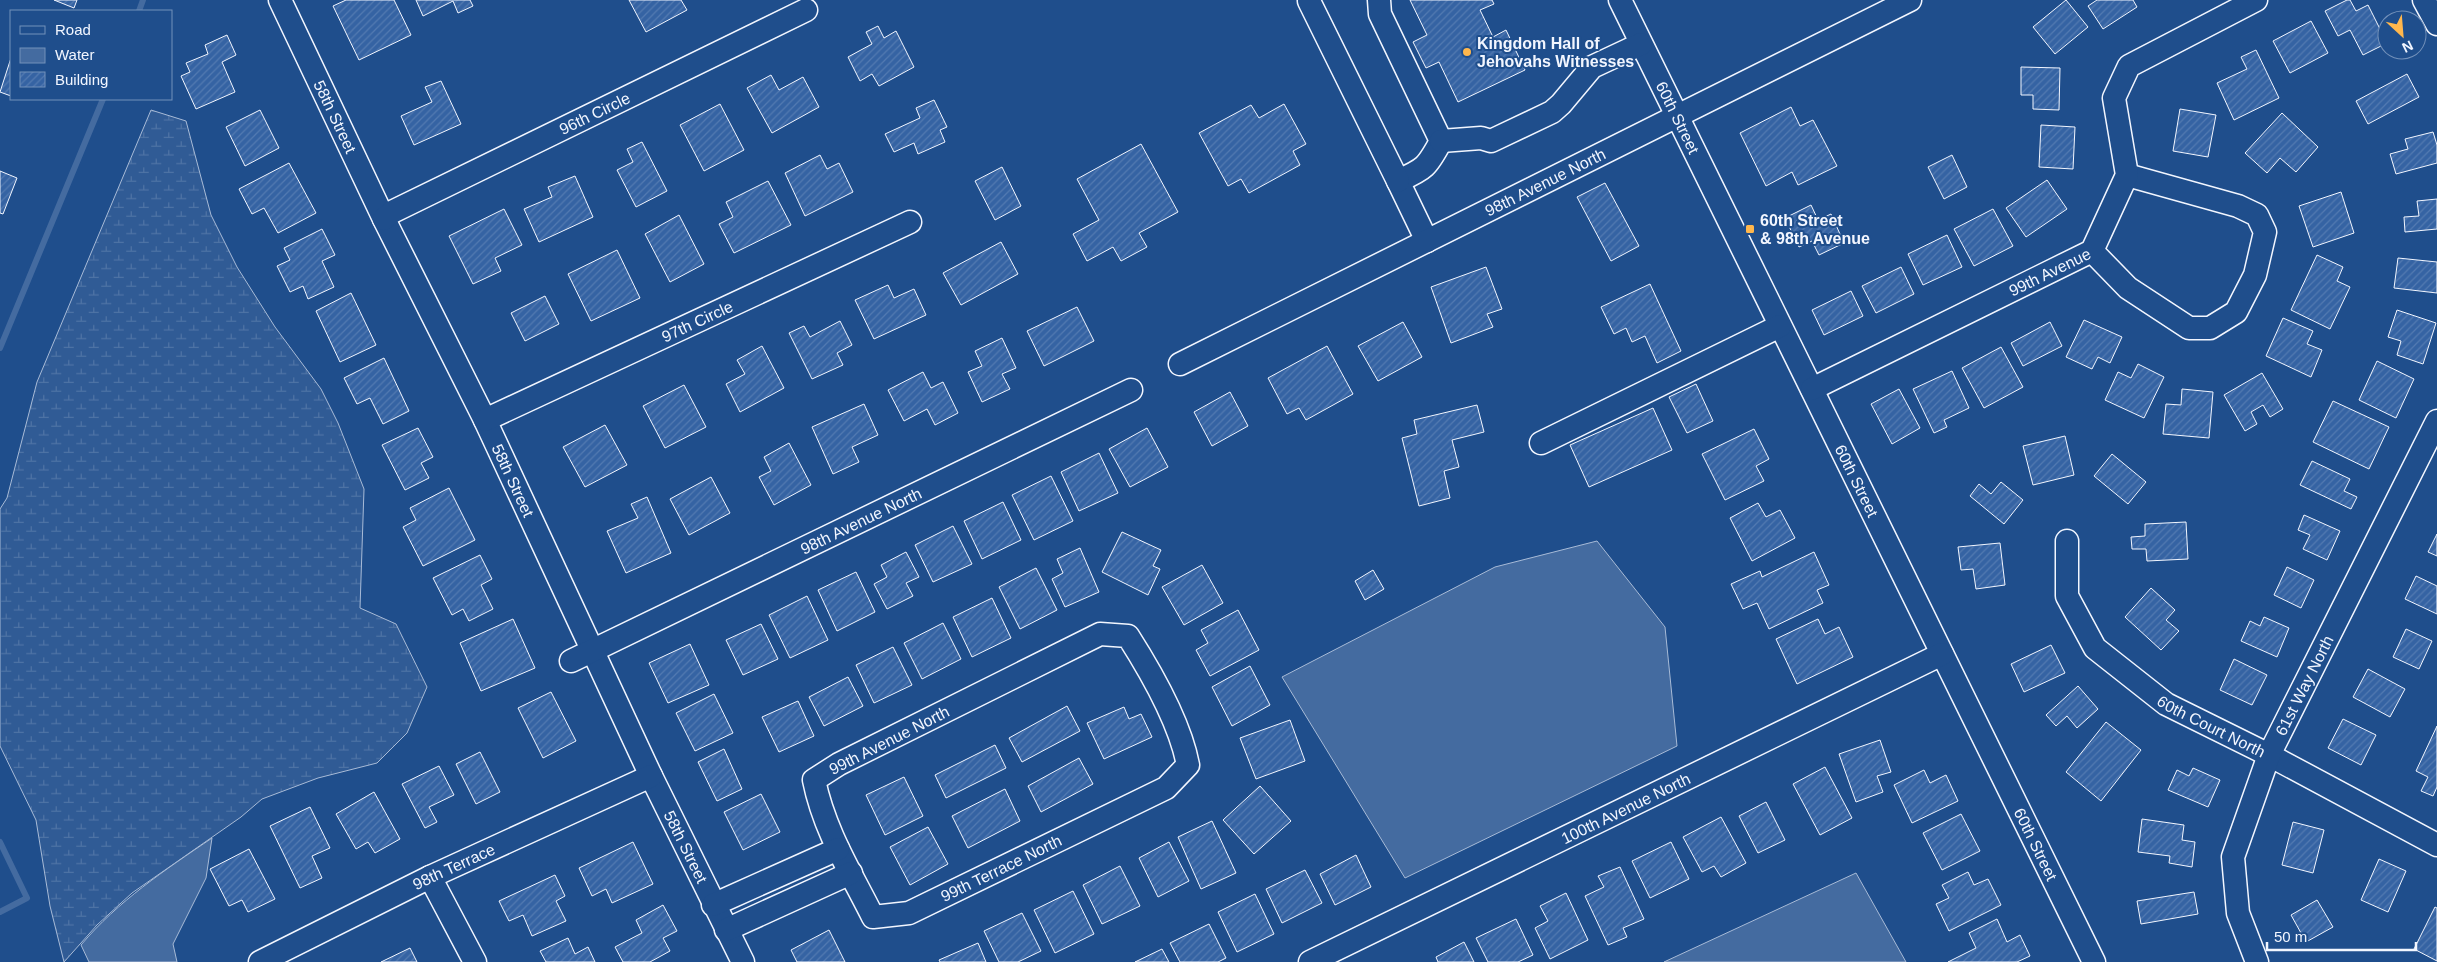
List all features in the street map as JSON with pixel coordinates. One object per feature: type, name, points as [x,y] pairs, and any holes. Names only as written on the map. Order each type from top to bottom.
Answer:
[{"type":"street","name":"58th Street","points":[[280,0],[384,219],[484,420],[651,776],[742,962]]},
{"type":"street","points":[[1379,0],[1380,14],[1441,141]]},
{"type":"street","name":"60th Street","points":[[1620,0],[2094,962]]},
{"type":"street","name":"98th Avenue North","points":[[1180,364],[1910,0]]},
{"type":"street","points":[[2092,251],[2128,288],[2190,328],[2210,328],[2236,312],[2255,275],[2265,232],[2257,215],[2238,206],[2127,174],[2114,98],[2129,66],[2256,0]]},
{"type":"street","points":[[2424,0],[2437,24]]},
{"type":"street","points":[[1309,1],[1427,241]]},
{"type":"street","name":"96th Circle","points":[[384,219],[392,212],[806,10]]},
{"type":"street","points":[[1441,141],[1481,138],[1491,141],[1552,112],[1592,67],[1641,44]]},
{"type":"street","points":[[1398,182],[1421,171],[1429,163],[1441,141]]},
{"type":"street","name":"99th Avenue","points":[[1812,390],[2092,251],[2127,174]]},
{"type":"street","name":"97th Circle","points":[[484,420],[910,222]]},
{"type":"street","points":[[1541,443],[1780,326]]},
{"type":"street","name":"98th Avenue North","points":[[571,661],[1131,390]]},
{"type":"street","name":"61st Way North","points":[[2257,962],[2238,913],[2233,857],[2269,754],[2437,421]]},
{"type":"street","name":"60th Court North","points":[[2068,542],[2067,596],[2095,648],[2166,704],[2269,754],[2437,845]]},
{"type":"street","name":"99th Avenue North","points":[[838,849],[819,806],[814,780],[839,764],[1100,634],[1128,636],[1184,742],[1188,765]]},
{"type":"street","name":"100th Avenue North","points":[[1310,962],[1942,654]]},
{"type":"street","name":"99th Terrace North","points":[[838,849],[873,918],[909,913],[1166,788],[1188,765]]},
{"type":"street","name":"98th Terrace","points":[[260,962],[430,877],[651,776]]},
{"type":"street","points":[[714,904],[838,849]]},
{"type":"street","points":[[726,930],[851,873]]},
{"type":"street","points":[[430,877],[475,962]]},
{"type":"green space","points":[[151,110],[186,121],[211,215],[237,267],[275,327],[321,389],[338,423],[364,489],[360,608],[396,624],[427,687],[407,733],[377,763],[318,778],[262,799],[241,817],[132,893],[97,925],[64,962],[50,906],[36,820],[0,746],[0,509],[7,498],[37,382]]},
{"type":"water","points":[[1597,541],[1665,627],[1677,746],[1405,878],[1282,677],[1495,567]]},
{"type":"water","points":[[212,838],[206,878],[173,944],[177,962],[89,962],[81,945],[95,929],[126,900]]},
{"type":"water","points":[[1856,873],[1906,962],[1664,962]]},
{"type":"building","points":[[54,0],[77,0],[74,8]]},
{"type":"building","points":[[346,0],[394,0],[411,35],[359,60],[333,6]]},
{"type":"building","points":[[416,0],[470,0],[473,6],[458,13],[453,1],[423,16]]},
{"type":"building","points":[[629,0],[681,0],[687,10],[646,32]]},
{"type":"building","name":"Kingdom Hall of Jehovahs Witnesses","points":[[1410,0],[1492,0],[1494,4],[1480,10],[1493,37],[1506,30],[1525,70],[1458,102],[1439,62],[1426,68],[1413,42],[1427,35]]},
{"type":"building","points":[[2066,0],[2088,27],[2055,54],[2033,27]]},
{"type":"building","points":[[2097,0],[2133,0],[2137,7],[2103,29],[2088,6]]},
{"type":"building","points":[[2347,0],[2350,0],[2356,11],[2368,5],[2377,23],[2377,48],[2363,55],[2350,30],[2338,36],[2325,11]]},
{"type":"building","points":[[2311,21],[2328,53],[2290,73],[2273,41]]},
{"type":"building","points":[[878,26],[884,38],[896,31],[914,67],[879,86],[872,74],[860,81],[848,57],[872,44],[866,32]]},
{"type":"building","points":[[227,35],[236,55],[222,62],[235,92],[196,109],[181,76],[190,72],[186,63],[208,54],[205,45]]},
{"type":"building","points":[[2256,50],[2279,98],[2234,120],[2217,83],[2247,69],[2241,57]]},
{"type":"building","points":[[10,61],[10,96],[0,92]]},
{"type":"building","points":[[2021,67],[2060,68],[2059,110],[2033,109],[2033,95],[2021,95]]},
{"type":"building","points":[[2407,74],[2419,97],[2368,124],[2356,101]]},
{"type":"building","points":[[771,75],[779,90],[803,77],[819,107],[772,133],[747,88]]},
{"type":"building","points":[[441,81],[461,124],[414,145],[401,116],[432,102],[425,87]]},
{"type":"building","points":[[934,100],[947,127],[940,130],[945,142],[918,154],[914,143],[894,152],[885,134],[920,118],[916,108]]},
{"type":"building","points":[[720,104],[744,150],[704,171],[680,125]]},
{"type":"building","points":[[1284,104],[1306,144],[1293,151],[1300,165],[1249,193],[1241,179],[1228,186],[1199,133],[1251,105],[1259,118]]},
{"type":"building","points":[[1791,107],[1800,126],[1813,120],[1837,166],[1798,185],[1792,172],[1766,186],[1740,133]]},
{"type":"building","points":[[2180,109],[2216,115],[2208,157],[2173,151]]},
{"type":"building","points":[[260,110],[279,148],[245,166],[226,127]]},
{"type":"building","points":[[2282,113],[2318,147],[2296,172],[2280,158],[2267,173],[2245,153]]},
{"type":"building","points":[[2041,125],[2075,127],[2073,169],[2039,167]]},
{"type":"building","points":[[2433,132],[2437,145],[2437,163],[2396,174],[2390,154],[2408,149],[2405,139]]},
{"type":"building","points":[[642,142],[667,191],[636,207],[617,170],[633,162],[627,149]]},
{"type":"building","points":[[1141,144],[1178,212],[1139,233],[1147,247],[1121,261],[1113,247],[1087,261],[1073,234],[1099,220],[1077,179]]},
{"type":"building","points":[[820,155],[827,169],[839,163],[853,192],[805,216],[785,173]]},
{"type":"building","points":[[1952,155],[1967,187],[1944,199],[1928,167]]},
{"type":"building","points":[[289,163],[316,213],[278,233],[264,208],[252,214],[239,189]]},
{"type":"building","points":[[1002,167],[1021,206],[995,220],[975,181]]},
{"type":"building","points":[[0,171],[17,178],[3,214],[0,213]]},
{"type":"building","points":[[575,176],[593,217],[539,242],[524,209],[552,197],[548,187]]},
{"type":"building","points":[[2047,180],[2067,209],[2026,237],[2006,208]]},
{"type":"building","points":[[768,181],[791,225],[734,253],[719,224],[733,217],[726,202]]},
{"type":"building","points":[[1605,183],[1639,246],[1611,261],[1577,197]]},
{"type":"building","points":[[2341,192],[2354,233],[2313,247],[2299,206]]},
{"type":"building","points":[[2437,199],[2437,229],[2405,232],[2404,217],[2419,216],[2417,201]]},
{"type":"building","points":[[1811,205],[1818,220],[1831,214],[1844,243],[1819,255],[1812,241],[1799,247],[1785,218]]},
{"type":"building","points":[[504,209],[522,245],[495,258],[501,271],[473,284],[449,236]]},
{"type":"building","points":[[1993,209],[2013,246],[1974,266],[1954,229]]},
{"type":"building","points":[[679,215],[704,264],[670,282],[645,234]]},
{"type":"building","points":[[322,229],[335,255],[322,261],[334,287],[308,299],[303,286],[290,292],[277,266],[290,260],[284,248]]},
{"type":"building","points":[[1947,235],[1962,267],[1923,285],[1908,254]]},
{"type":"building","points":[[1001,242],[1018,274],[961,305],[943,273]]},
{"type":"building","points":[[617,250],[640,298],[591,321],[568,274]]},
{"type":"building","points":[[2317,255],[2343,267],[2337,281],[2350,287],[2330,329],[2291,310]]},
{"type":"building","points":[[2398,258],[2437,262],[2437,293],[2394,288]]},
{"type":"building","points":[[1486,267],[1502,309],[1487,314],[1493,327],[1451,343],[1431,287]]},
{"type":"building","points":[[1901,267],[1914,294],[1876,313],[1862,286]]},
{"type":"building","points":[[1650,284],[1681,351],[1657,363],[1645,336],[1632,342],[1626,328],[1614,334],[1601,307]]},
{"type":"building","points":[[888,285],[894,298],[914,289],[926,315],[874,339],[855,300]]},
{"type":"building","points":[[1851,291],[1863,316],[1824,335],[1812,310]]},
{"type":"building","points":[[351,293],[376,345],[340,362],[316,311]]},
{"type":"building","points":[[545,296],[559,324],[525,341],[511,313]]},
{"type":"building","points":[[1077,307],[1094,341],[1044,366],[1027,331]]},
{"type":"building","points":[[2397,310],[2436,323],[2423,364],[2397,355],[2401,341],[2388,337]]},
{"type":"building","points":[[2283,318],[2313,331],[2307,344],[2322,350],[2311,377],[2266,356]]},
{"type":"building","points":[[2084,320],[2122,337],[2110,363],[2098,357],[2092,369],[2066,357]]},
{"type":"building","points":[[840,321],[852,345],[837,353],[843,365],[812,379],[789,333],[804,326],[810,337]]},
{"type":"building","points":[[1403,322],[1422,357],[1378,381],[1358,346]]},
{"type":"building","points":[[2050,322],[2062,346],[2023,366],[2011,343]]},
{"type":"building","points":[[1002,338],[1016,368],[1002,374],[1010,389],[982,402],[968,372],[982,366],[975,351]]},
{"type":"building","points":[[762,346],[784,388],[740,412],[726,384],[745,374],[737,360]]},
{"type":"building","points":[[1327,346],[1353,394],[1306,420],[1299,408],[1287,414],[1268,378]]},
{"type":"building","points":[[2001,347],[2023,387],[1984,408],[1962,368]]},
{"type":"building","points":[[384,358],[409,411],[383,424],[370,398],[357,404],[344,378]]},
{"type":"building","points":[[2377,361],[2414,379],[2396,418],[2359,400]]},
{"type":"building","points":[[2138,364],[2164,377],[2144,418],[2105,400],[2118,372],[2131,378]]},
{"type":"building","points":[[1952,371],[1969,408],[1944,420],[1947,427],[1934,433],[1913,389]]},
{"type":"building","points":[[923,372],[931,388],[943,382],[958,413],[935,425],[927,409],[904,421],[888,390]]},
{"type":"building","points":[[2262,373],[2283,409],[2270,417],[2263,405],[2251,412],[2257,424],[2245,431],[2224,395]]},
{"type":"building","points":[[1696,384],[1713,421],[1687,433],[1669,397]]},
{"type":"building","points":[[684,385],[706,427],[665,448],[643,406]]},
{"type":"building","points":[[1899,389],[1920,428],[1892,444],[1871,404]]},
{"type":"building","points":[[2182,389],[2213,392],[2209,438],[2163,434],[2166,404],[2181,405]]},
{"type":"building","points":[[1230,392],[1248,426],[1212,446],[1194,412]]},
{"type":"building","points":[[2333,401],[2389,427],[2369,469],[2313,442]]},
{"type":"building","points":[[864,404],[878,435],[852,447],[859,462],[833,474],[812,427]]},
{"type":"building","points":[[1477,405],[1484,432],[1452,440],[1459,467],[1444,471],[1450,498],[1419,506],[1402,438],[1417,434],[1414,420]]},
{"type":"building","points":[[1653,408],[1672,450],[1589,487],[1570,445]]},
{"type":"building","points":[[605,425],[627,465],[585,487],[563,447]]},
{"type":"building","points":[[418,428],[433,457],[421,463],[429,478],[405,490],[382,445]]},
{"type":"building","points":[[1147,428],[1168,467],[1130,487],[1109,449]]},
{"type":"building","points":[[1754,429],[1769,459],[1756,466],[1764,481],[1725,500],[1702,454]]},
{"type":"building","points":[[2065,436],[2074,475],[2033,485],[2023,446]]},
{"type":"building","points":[[789,443],[811,485],[774,505],[759,477],[771,471],[764,457]]},
{"type":"building","points":[[1099,453],[1118,493],[1079,511],[1061,472]]},
{"type":"building","points":[[2112,454],[2146,482],[2128,504],[2094,476]]},
{"type":"building","points":[[2312,461],[2350,479],[2344,491],[2357,497],[2351,509],[2300,485]]},
{"type":"building","points":[[1051,476],[1073,521],[1034,540],[1012,495]]},
{"type":"building","points":[[711,477],[730,513],[689,535],[670,499]]},
{"type":"building","points":[[2001,482],[2023,500],[2004,524],[1970,496],[1979,484],[1991,494]]},
{"type":"building","points":[[449,488],[475,540],[423,566],[403,527],[416,520],[410,508]]},
{"type":"building","points":[[647,497],[671,553],[626,573],[607,531],[638,518],[631,504]]},
{"type":"building","points":[[1003,502],[1021,540],[982,559],[964,521]]},
{"type":"building","points":[[1758,503],[1766,517],[1780,510],[1795,538],[1752,561],[1730,518]]},
{"type":"building","points":[[2304,515],[2340,531],[2327,560],[2303,549],[2310,535],[2298,530]]},
{"type":"building","points":[[2186,522],[2188,559],[2147,561],[2146,549],[2132,549],[2131,537],[2145,536],[2145,524]]},
{"type":"building","points":[[953,526],[972,564],[933,582],[915,545]]},
{"type":"building","points":[[1122,532],[1161,550],[1153,566],[1160,569],[1148,595],[1102,572]]},
{"type":"building","points":[[2437,534],[2437,556],[2428,552]]},
{"type":"building","points":[[2000,543],[2005,585],[1976,589],[1973,569],[1961,570],[1958,547]]},
{"type":"building","points":[[1080,548],[1099,592],[1065,607],[1052,579],[1063,573],[1057,559]]},
{"type":"building","points":[[906,552],[919,577],[906,583],[913,596],[887,609],[874,584],[887,577],[881,565]]},
{"type":"building","points":[[1814,552],[1829,585],[1817,590],[1823,603],[1769,629],[1757,603],[1743,609],[1731,584],[1760,571],[1762,577]]},
{"type":"building","points":[[480,555],[492,579],[481,585],[493,609],[469,621],[463,609],[452,615],[433,578]]},
{"type":"building","points":[[1202,565],[1223,603],[1184,625],[1162,587]]},
{"type":"building","points":[[2287,567],[2314,580],[2301,608],[2274,595]]},
{"type":"building","points":[[1036,568],[1057,610],[1020,629],[999,587]]},
{"type":"building","points":[[1373,570],[1384,589],[1365,600],[1355,581]]},
{"type":"building","points":[[856,572],[875,612],[837,631],[818,590]]},
{"type":"building","points":[[2416,576],[2437,586],[2437,614],[2405,599]]},
{"type":"building","points":[[2151,588],[2175,610],[2166,620],[2179,631],[2161,650],[2125,617]]},
{"type":"building","points":[[807,596],[828,640],[790,658],[769,615]]},
{"type":"building","points":[[992,598],[1011,638],[972,657],[953,617]]},
{"type":"building","points":[[1238,610],[1259,650],[1210,676],[1196,650],[1208,643],[1201,630]]},
{"type":"building","points":[[2264,617],[2289,628],[2277,657],[2241,641],[2250,621],[2260,626]]},
{"type":"building","points":[[513,619],[535,668],[481,691],[460,643]]},
{"type":"building","points":[[1818,619],[1825,634],[1839,627],[1853,657],[1797,684],[1776,639]]},
{"type":"building","points":[[943,623],[961,659],[922,679],[904,643]]},
{"type":"building","points":[[761,624],[778,659],[743,675],[726,640]]},
{"type":"building","points":[[2406,629],[2432,641],[2419,669],[2393,657]]},
{"type":"building","points":[[690,644],[709,685],[668,703],[649,663]]},
{"type":"building","points":[[2051,645],[2065,673],[2024,692],[2011,664]]},
{"type":"building","points":[[893,647],[912,685],[874,703],[856,665]]},
{"type":"building","points":[[2234,659],[2267,675],[2252,705],[2220,690]]},
{"type":"building","points":[[1250,666],[1270,705],[1232,726],[1212,687]]},
{"type":"building","points":[[2368,669],[2405,689],[2390,717],[2353,697]]},
{"type":"building","points":[[848,677],[863,706],[824,726],[809,697]]},
{"type":"building","points":[[2078,686],[2098,709],[2077,728],[2067,716],[2056,726],[2046,715]]},
{"type":"building","points":[[551,692],[576,741],[543,758],[518,708]]},
{"type":"building","points":[[714,694],[733,733],[695,751],[676,713]]},
{"type":"building","points":[[798,701],[814,736],[779,752],[762,717]]},
{"type":"building","points":[[1067,706],[1080,731],[1022,762],[1009,738]]},
{"type":"building","points":[[1124,707],[1129,719],[1141,714],[1152,737],[1104,759],[1087,723]]},
{"type":"building","points":[[2343,719],[2376,735],[2361,765],[2328,748]]},
{"type":"building","points":[[1290,720],[1305,761],[1256,779],[1240,738]]},
{"type":"building","points":[[2106,722],[2141,750],[2101,801],[2066,772]]},
{"type":"building","points":[[2437,726],[2437,787],[2433,796],[2421,791],[2428,777],[2416,771]]},
{"type":"building","points":[[1880,740],[1891,772],[1877,776],[1883,792],[1856,802],[1839,754]]},
{"type":"building","points":[[995,745],[1006,768],[946,798],[935,775]]},
{"type":"building","points":[[724,749],[742,789],[717,801],[698,762]]},
{"type":"building","points":[[480,752],[500,792],[476,804],[456,764]]},
{"type":"building","points":[[1079,758],[1093,784],[1041,812],[1028,786]]},
{"type":"building","points":[[439,766],[454,795],[429,807],[437,822],[425,828],[402,784]]},
{"type":"building","points":[[1825,767],[1852,818],[1820,835],[1793,784]]},
{"type":"building","points":[[2193,768],[2220,780],[2208,807],[2168,790],[2177,770],[2189,776]]},
{"type":"building","points":[[1924,770],[1930,783],[1946,775],[1958,801],[1912,823],[1894,785]]},
{"type":"building","points":[[904,777],[923,816],[885,835],[866,795]]},
{"type":"building","points":[[1260,786],[1291,821],[1254,854],[1223,820]]},
{"type":"building","points":[[1005,789],[1020,821],[968,848],[952,816]]},
{"type":"building","points":[[374,792],[400,839],[375,853],[368,842],[356,849],[336,814]]},
{"type":"building","points":[[761,794],[780,832],[743,850],[724,812]]},
{"type":"building","points":[[1766,802],[1785,840],[1758,853],[1739,816]]},
{"type":"building","points":[[310,807],[330,848],[312,856],[322,878],[300,888],[270,826]]},
{"type":"building","points":[[1961,814],[1980,851],[1942,870],[1923,833]]},
{"type":"building","points":[[1721,817],[1746,863],[1721,877],[1714,866],[1702,872],[1683,837]]},
{"type":"building","points":[[2142,819],[2184,825],[2182,840],[2195,842],[2192,867],[2169,863],[2170,856],[2138,852]]},
{"type":"building","points":[[1212,821],[1236,873],[1201,889],[1178,837]]},
{"type":"building","points":[[2293,822],[2324,830],[2313,873],[2282,865]]},
{"type":"building","points":[[928,827],[948,864],[910,885],[890,847]]},
{"type":"building","points":[[633,842],[653,884],[612,903],[606,889],[592,896],[579,868]]},
{"type":"building","points":[[1169,842],[1189,881],[1158,897],[1139,858]]},
{"type":"building","points":[[1671,842],[1689,879],[1650,898],[1632,861]]},
{"type":"building","points":[[249,849],[275,899],[248,912],[242,900],[229,906],[210,869]]},
{"type":"building","points":[[1356,855],[1371,887],[1335,905],[1320,874]]},
{"type":"building","points":[[2379,859],[2406,871],[2388,912],[2361,900]]},
{"type":"building","points":[[1120,866],[1140,906],[1102,924],[1083,885]]},
{"type":"building","points":[[1620,867],[1644,919],[1623,928],[1627,937],[1608,945],[1585,896],[1604,887],[1598,876]]},
{"type":"building","points":[[1305,870],[1322,903],[1282,923],[1266,889]]},
{"type":"building","points":[[1968,872],[1974,885],[1988,879],[2001,905],[1949,931],[1936,904],[1949,898],[1942,885]]},
{"type":"building","points":[[555,875],[565,896],[556,901],[566,921],[532,936],[523,915],[509,921],[499,901]]},
{"type":"building","points":[[1073,891],[1094,934],[1055,953],[1034,910]]},
{"type":"building","points":[[2194,892],[2198,914],[2141,924],[2137,901]]},
{"type":"building","points":[[1566,893],[1588,940],[1550,959],[1535,928],[1548,921],[1540,906]]},
{"type":"building","points":[[1255,894],[1274,934],[1237,952],[1218,912]]},
{"type":"building","points":[[2317,900],[2333,927],[2306,942],[2291,915]]},
{"type":"building","points":[[663,905],[677,931],[663,938],[670,951],[650,962],[623,962],[615,947],[642,933],[636,920]]},
{"type":"building","points":[[2435,907],[2437,908],[2437,961],[2414,949]]},
{"type":"building","points":[[1022,913],[1041,951],[1018,962],[999,962],[984,931]]},
{"type":"building","points":[[1516,919],[1533,955],[1518,962],[1488,962],[1476,938]]},
{"type":"building","points":[[1997,919],[2007,942],[2020,935],[2030,956],[2017,962],[1948,962],[1976,948],[1969,933]]},
{"type":"building","points":[[1209,924],[1226,958],[1218,962],[1180,962],[1170,943]]},
{"type":"building","points":[[829,930],[845,962],[797,962],[791,950]]},
{"type":"building","points":[[568,938],[575,954],[588,947],[595,962],[546,962],[540,951]]},
{"type":"building","points":[[1464,942],[1474,962],[1438,962],[1436,957]]},
{"type":"building","points":[[978,943],[986,962],[940,962],[939,960]]},
{"type":"building","points":[[410,948],[417,962],[381,962]]},
{"type":"building","points":[[1162,949],[1169,962],[1135,962]]},
{"type":"waterway","points":[[139,10],[143,0]]},
{"type":"waterway","points":[[0,348],[103,100]]},
{"type":"waterway","points":[[0,842],[27,898],[0,912]]},
{"type":"place","name":"Kingdom Hall of Jehovahs Witnesses","points":[[1467,52]]},
{"type":"place","name":"60th Street & 98th Avenue","points":[[1750,229]]}]
